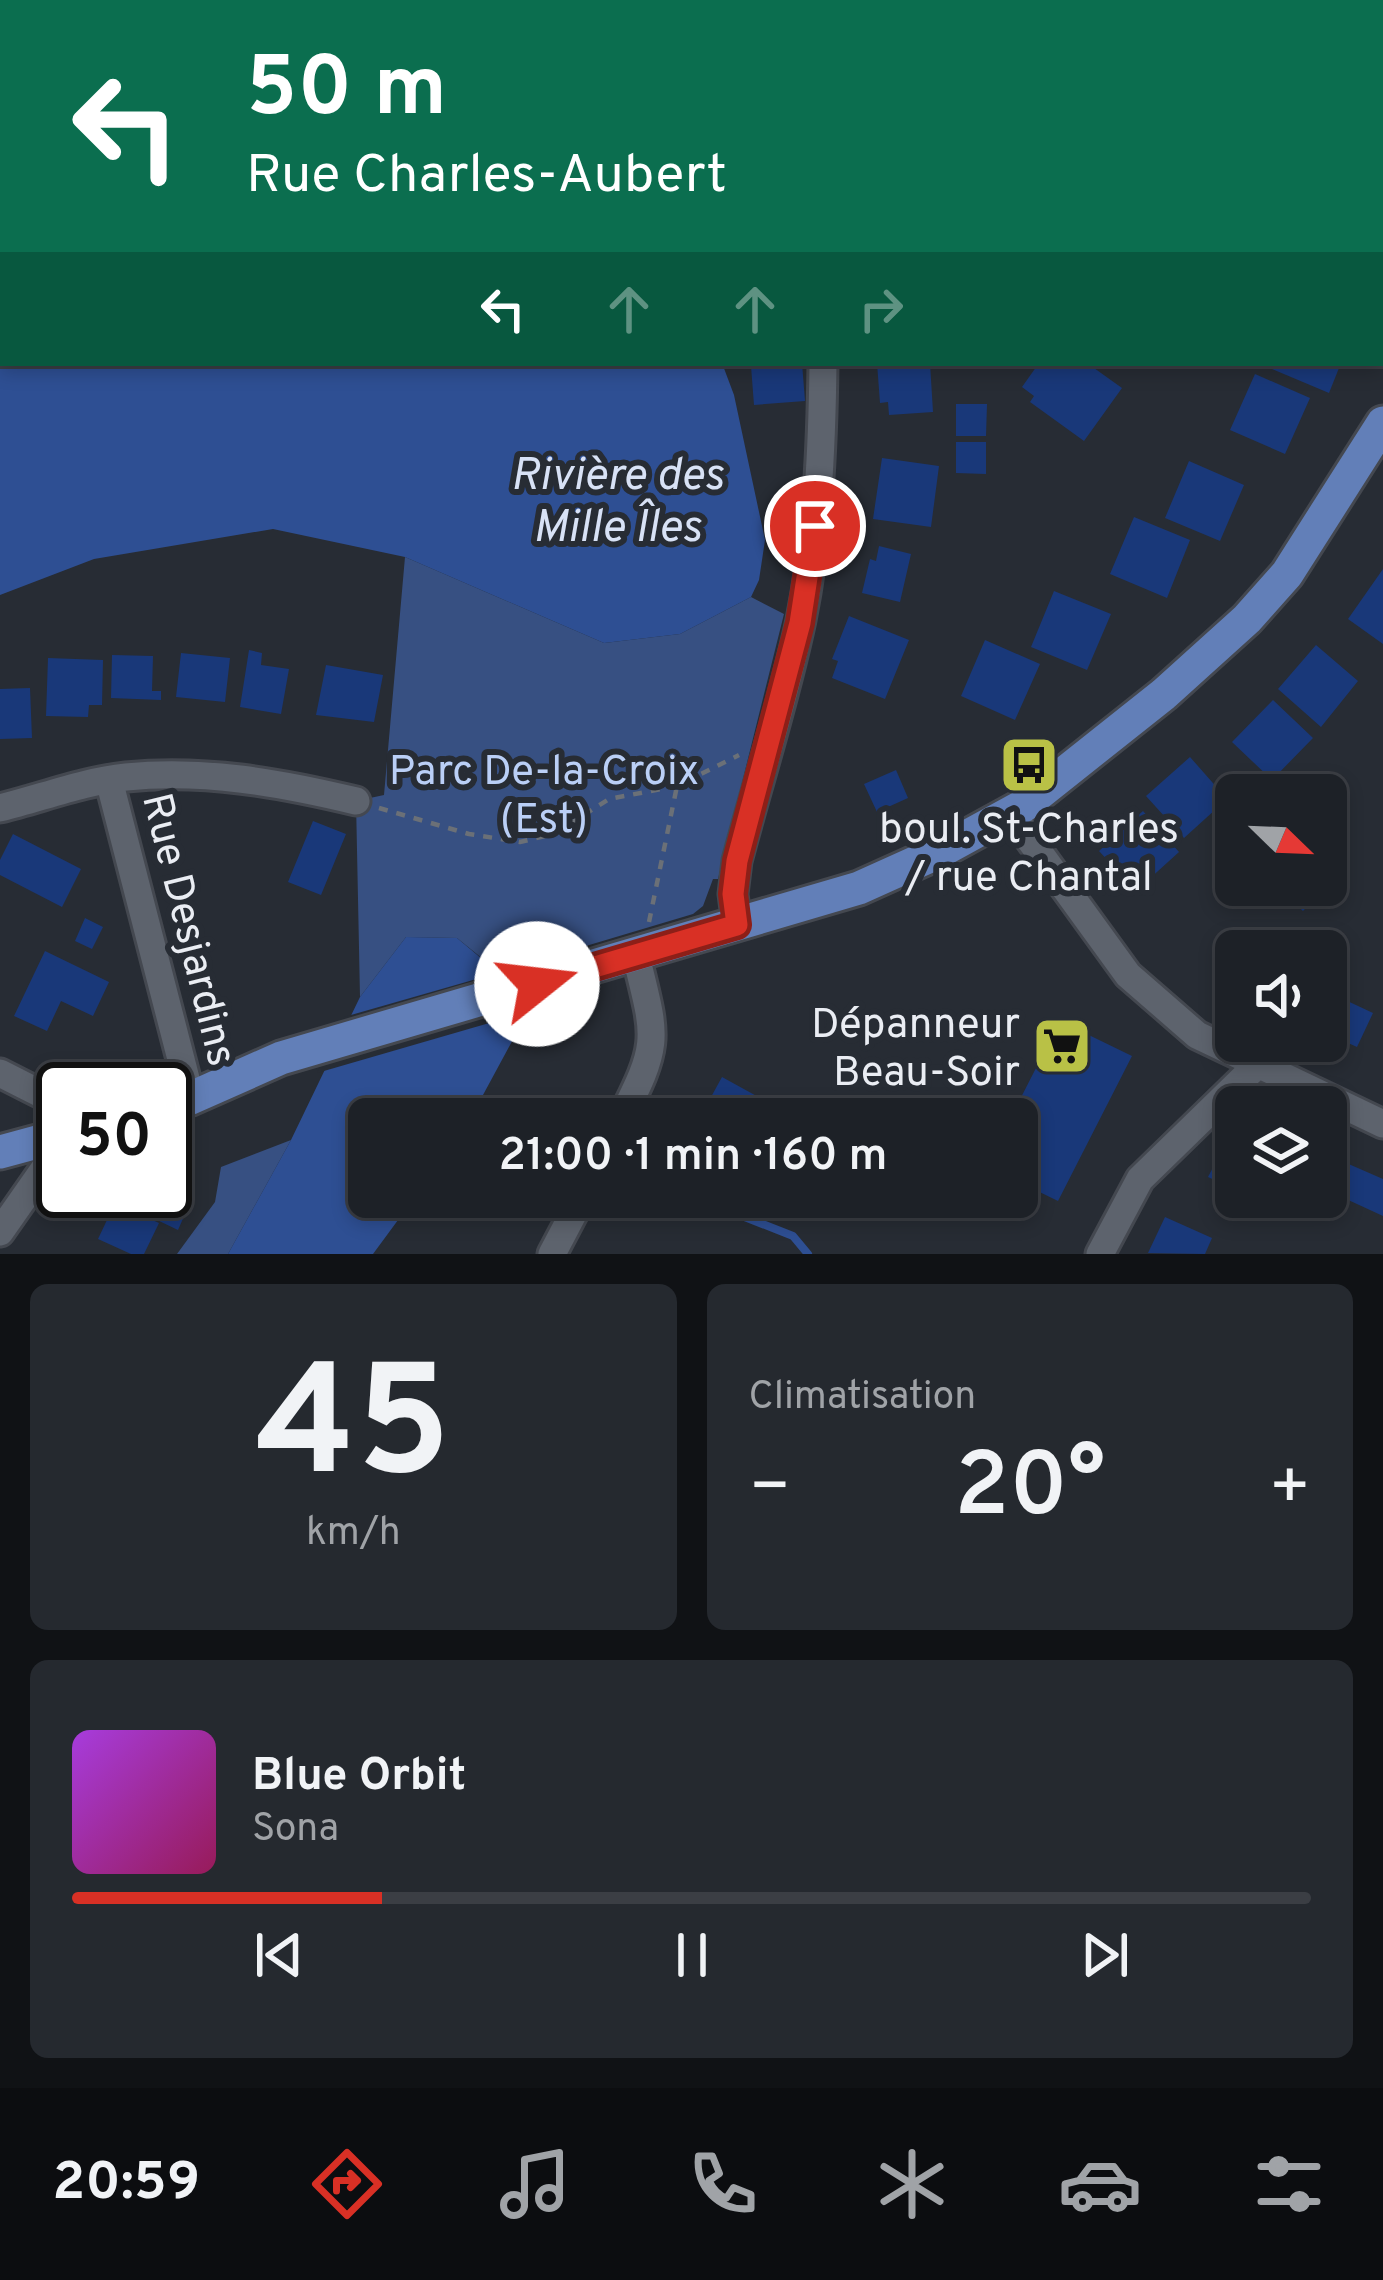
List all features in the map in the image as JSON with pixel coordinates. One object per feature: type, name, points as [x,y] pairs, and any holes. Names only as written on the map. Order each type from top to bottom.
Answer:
[{"type":"main road","points":[[192,1096],[281,1058],[583,971],[641,944],[737,925],[859,888],[1023,806],[1114,736],[1247,619],[1305,550],[1383,423]]},
{"type":"main road","points":[[0,1152],[36,1144]]},
{"type":"street","points":[[737,925],[733,884],[812,559],[822,460],[824,366]]},
{"type":"street","name":"Rue Desjardins","points":[[0,808],[124,777],[214,776],[283,783],[356,801]]},
{"type":"street","name":"Rue Desjardins","points":[[110,780],[170,1062]]},
{"type":"street","points":[[1009,812],[1128,975],[1197,1035],[1383,1124]]},
{"type":"street","points":[[632,1098],[653,1045],[641,944]]},
{"type":"street","points":[[1100,1254],[1140,1179],[1256,1066]]},
{"type":"street","points":[[0,1072],[36,1091]]},
{"type":"street","points":[[2,1224],[36,1176]]},
{"type":"street","points":[[552,1254],[571,1218]]},
{"type":"path","points":[[356,801],[469,834],[520,842],[554,834],[609,799],[677,786],[710,773],[770,735]]},
{"type":"path","points":[[641,944],[677,786]]},
{"type":"green space","name":"Parc De-la-Croix (Est)","points":[[405,557],[604,643],[680,634],[751,597],[784,614],[718,879],[713,879],[703,906],[693,914],[499,972],[457,938],[406,937],[360,997],[356,801],[384,795]]},
{"type":"green space","points":[[291,1140],[228,1254],[177,1254],[215,1202],[221,1167]]},
{"type":"water","name":"Rivière des Mille Îles","points":[[0,366],[723,366],[734,395],[765,540],[759,580],[751,597],[680,634],[604,643],[405,557],[273,529],[94,559],[0,595]]},
{"type":"water","points":[[406,937],[457,938],[494,969],[517,1032],[481,1098],[348,1098],[348,1218],[400,1218],[373,1254],[228,1254],[291,1140],[360,997]]},
{"type":"pier","points":[[501,972],[517,1015],[317,1073],[344,1017]]},
{"type":"building","points":[[751,366],[802,366],[805,401],[754,405]]},
{"type":"building","points":[[877,366],[930,366],[933,412],[889,415],[888,402],[880,403]]},
{"type":"building","points":[[1037,366],[1091,366],[1122,388],[1084,441],[1030,402],[1034,396],[1022,387]]},
{"type":"building","points":[[1273,366],[1340,366],[1329,393]]},
{"type":"building","points":[[1255,374],[1310,398],[1285,454],[1230,430]]},
{"type":"building","points":[[956,404],[987,404],[986,436],[956,436]]},
{"type":"building","points":[[956,442],[986,442],[986,474],[956,473]]},
{"type":"building","points":[[882,458],[939,466],[931,527],[873,519]]},
{"type":"building","points":[[1189,461],[1244,485],[1220,541],[1165,518]]},
{"type":"building","points":[[1134,517],[1190,540],[1167,598],[1110,574]]},
{"type":"building","points":[[879,546],[911,554],[900,602],[862,593],[870,559],[876,561]]},
{"type":"building","points":[[1383,569],[1383,644],[1348,619]]},
{"type":"building","points":[[1054,591],[1111,614],[1087,670],[1031,647]]},
{"type":"building","points":[[849,616],[909,640],[885,699],[832,678],[838,661],[832,659]]},
{"type":"building","points":[[985,640],[1040,664],[1015,720],[961,696]]},
{"type":"building","points":[[1316,645],[1358,681],[1321,727],[1278,689]]},
{"type":"building","points":[[249,650],[262,653],[261,665],[289,669],[281,714],[240,707]]},
{"type":"building","points":[[181,653],[230,658],[225,702],[176,697]]},
{"type":"building","points":[[112,655],[153,656],[152,691],[161,691],[161,700],[111,698]]},
{"type":"building","points":[[48,658],[103,660],[102,705],[89,705],[88,717],[46,716]]},
{"type":"building","points":[[326,665],[383,675],[374,722],[316,715]]},
{"type":"building","points":[[30,688],[32,738],[0,739],[0,689]]},
{"type":"building","points":[[1273,700],[1313,738],[1278,774],[1266,774],[1232,742]]},
{"type":"building","points":[[1190,757],[1215,785],[1215,810],[1184,838],[1146,796]]},
{"type":"building","points":[[896,770],[908,798],[877,812],[864,784]]},
{"type":"building","points":[[1143,811],[1179,852],[1136,891],[1099,851]]},
{"type":"building","points":[[313,821],[346,834],[321,895],[288,882]]},
{"type":"building","points":[[13,834],[81,869],[62,907],[0,875],[0,860]]},
{"type":"building","points":[[85,918],[103,927],[92,949],[75,941]]},
{"type":"building","points":[[45,951],[109,982],[93,1016],[61,1001],[47,1031],[14,1016]]},
{"type":"building","points":[[1347,1001],[1373,1013],[1357,1047],[1347,1042]]},
{"type":"building","points":[[1060,1021],[1132,1056],[1058,1201],[1038,1191],[1038,1098],[1021,1098]]},
{"type":"building","points":[[722,1077],[760,1098],[710,1098]]},
{"type":"building","points":[[1347,1163],[1383,1179],[1383,1216],[1347,1199]]},
{"type":"building","points":[[1165,1217],[1212,1238],[1205,1254],[1148,1253]]},
{"type":"building","points":[[108,1218],[148,1218],[159,1223],[144,1254],[131,1254],[98,1239]]},
{"type":"building","points":[[155,1218],[183,1218],[178,1230]]},
{"type":"waterway","points":[[747,1218],[793,1236],[808,1254]]},
{"type":"place","name":"boul. St-Charles / rue Chantal","points":[[1029,765]]},
{"type":"place","name":"Dépanneur Beau-Soir","points":[[1062,1046]]},
{"type":"route","points":[[537,984],[737,925],[733,894],[737,861],[800,623],[815,526]]}]
